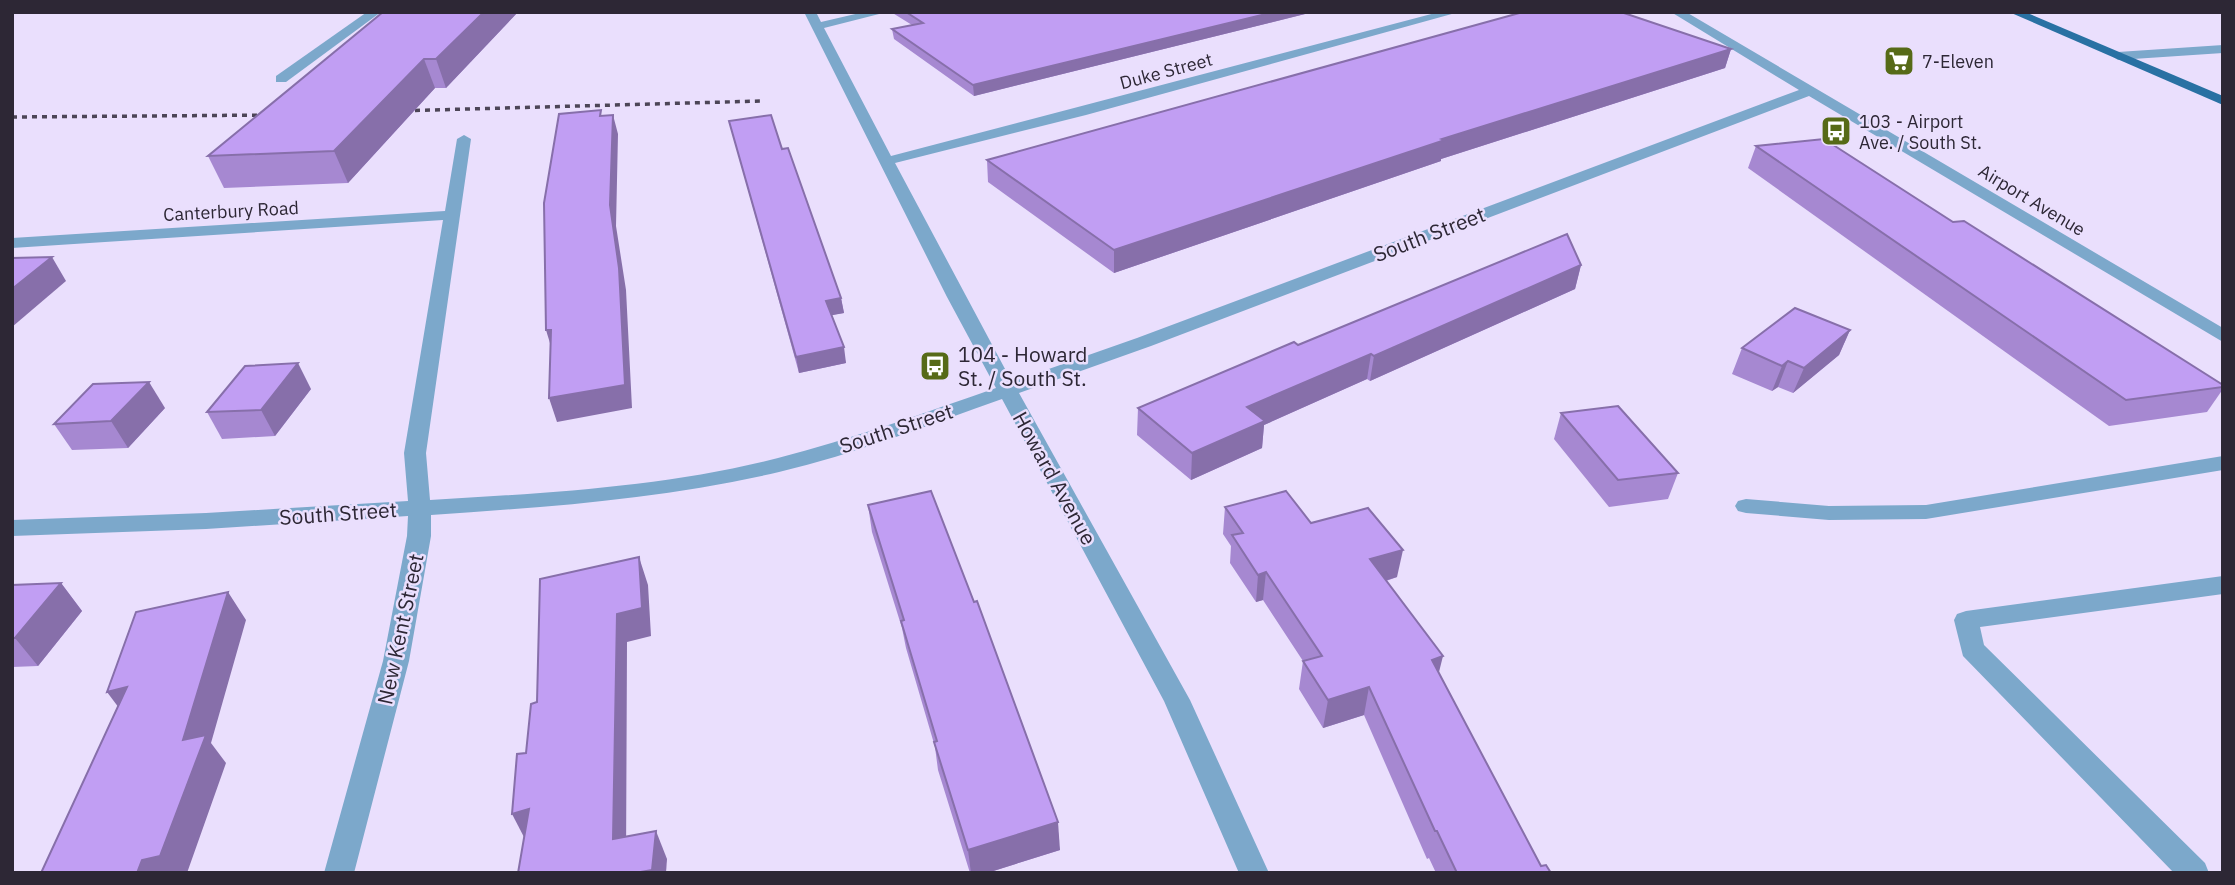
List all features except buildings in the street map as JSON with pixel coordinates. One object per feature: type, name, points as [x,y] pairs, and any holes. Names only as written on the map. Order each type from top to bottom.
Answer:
[{"type":"main road","points":[[2015,12],[2223,101]]},
{"type":"street","points":[[281,79],[375,12]]},
{"type":"street","points":[[813,19],[881,12]]},
{"type":"street","name":"Duke Street","points":[[887,161],[1081,113],[1453,12]]},
{"type":"street","name":"Airport Avenue","points":[[1677,12],[2223,336]]},
{"type":"street","name":"Howard Avenue","points":[[813,19],[956,297],[1177,700],[1254,873]]},
{"type":"street","points":[[2118,56],[2223,49]]},
{"type":"street","name":"South Street","points":[[12,528],[206,521],[581,498],[701,481],[779,465],[870,439],[1144,342],[1812,90]]},
{"type":"street","name":"New Kent Street","points":[[340,873],[396,661],[419,536],[420,507],[415,453],[464,139]]},
{"type":"street","name":"Canterbury Road","points":[[12,243],[451,215]]},
{"type":"street","points":[[1746,506],[1829,513],[1926,512],[2223,463]]},
{"type":"street","points":[[2194,873],[1972,649],[1966,620],[2223,585]]},
{"type":"railway","points":[[395,111],[762,101]]},
{"type":"railway","points":[[12,117],[276,115]]},
{"type":"place","name":"7-Eleven","points":[[1899,61]]},
{"type":"place","name":"103 - Airport Ave. / South St.","points":[[1836,131]]},
{"type":"place","name":"104 - Howard St. / South St.","points":[[935,366]]}]
